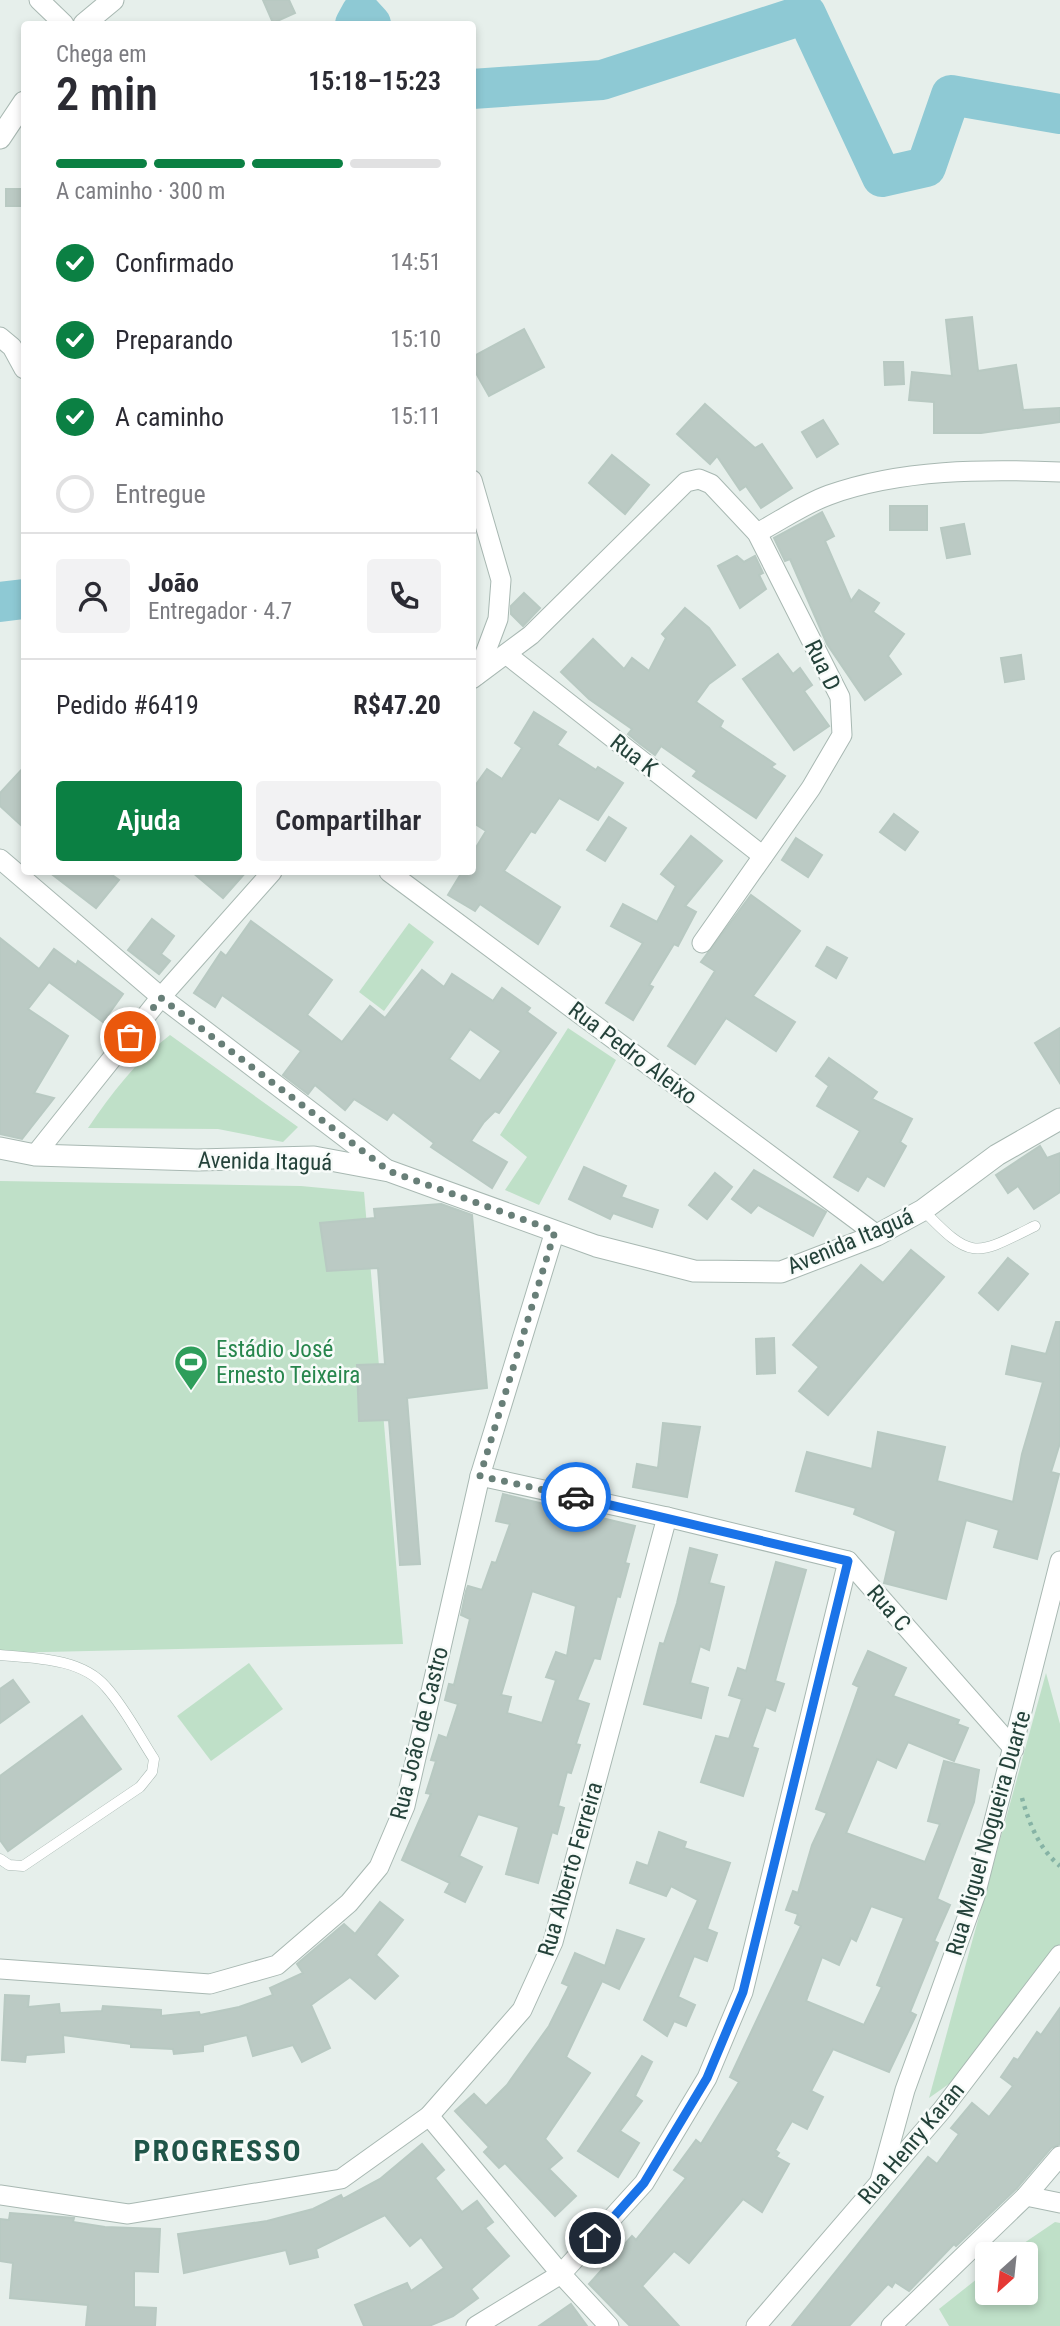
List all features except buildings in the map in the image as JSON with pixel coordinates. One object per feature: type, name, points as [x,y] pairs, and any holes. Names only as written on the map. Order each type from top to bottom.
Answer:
[{"type":"street","points":[[39,0],[61,21]]},
{"type":"street","points":[[88,21],[113,0]]},
{"type":"street","points":[[0,138],[21,107]]},
{"type":"street","points":[[0,337],[12,347],[21,364]]},
{"type":"street","points":[[757,533],[828,495],[889,481],[986,469],[1060,472]]},
{"type":"street","name":"Rua D","points":[[506,654],[531,635],[686,482],[699,479],[711,485],[757,533],[840,697],[842,735],[811,788],[702,943]]},
{"type":"street","points":[[476,493],[502,580],[498,619],[476,674]]},
{"type":"street","points":[[476,676],[506,654]]},
{"type":"street","name":"Rua K","points":[[506,654],[763,856]]},
{"type":"street","points":[[0,859],[161,998],[389,1171]]},
{"type":"street","points":[[35,1155],[161,998],[269,875]]},
{"type":"street","name":"Rua Pedro Aleixo","points":[[392,875],[877,1235]]},
{"type":"street","name":"Avenida Itaguá","points":[[0,1148],[35,1155],[197,1160],[314,1157],[389,1171],[596,1246],[694,1271],[781,1272],[877,1235],[923,1210],[997,1155],[1060,1119]]},
{"type":"street","name":"Rua João de Castro","points":[[0,1969],[210,1984],[277,1965],[349,1903],[379,1867],[405,1806],[480,1476],[555,1231]]},
{"type":"street","points":[[476,2326],[561,2274],[644,2183],[707,2078],[743,1992],[848,1561],[667,1517],[480,1476]]},
{"type":"street","name":"Rua Alberto Ferreira","points":[[0,2196],[128,2214],[341,2179],[429,2116],[522,2010],[553,1942],[667,1517]]},
{"type":"street","name":"Rua C","points":[[848,1561],[1014,1749]]},
{"type":"street","name":"Rua Miguel Nogueira Duarte","points":[[880,2181],[905,2090],[975,1895],[1060,1561]]},
{"type":"street","name":"Rua Henry Karan","points":[[756,2326],[942,2110],[1060,1955]]},
{"type":"street","points":[[429,2116],[561,2274],[610,2326]]},
{"type":"street","points":[[891,2326],[1026,2196],[1060,2156]]},
{"type":"street","points":[[1026,2196],[1060,2203]]},
{"type":"lane","points":[[923,1210],[956,1244],[987,1250],[1035,1226]]},
{"type":"lane","points":[[0,1655],[50,1660],[82,1669],[105,1685],[154,1759],[152,1773],[140,1787],[23,1866],[9,1866],[0,1859]]},
{"type":"path","points":[[1021,1795],[1028,1820],[1049,1857],[1060,1866]]},
{"type":"green space","points":[[409,923],[434,942],[384,1011],[359,992]]},
{"type":"green space","points":[[568,1028],[616,1060],[539,1205],[505,1190],[527,1157],[500,1135]]},
{"type":"green space","points":[[170,1035],[298,1127],[283,1142],[218,1129],[88,1128],[125,1078]]},
{"type":"green space","name":"Estádio José Ernesto Teixeira","points":[[0,1181],[301,1186],[364,1192],[403,1644],[0,1653]]},
{"type":"green space","points":[[249,1663],[283,1709],[211,1761],[177,1716]]},
{"type":"green space","points":[[1046,1673],[1060,1724],[1060,1944],[963,2074],[929,2098]]},
{"type":"green space","points":[[1055,2222],[1060,2223],[1060,2326],[949,2326],[939,2309],[975,2280],[975,2305],[1038,2305],[1038,2242],[1026,2242]]},
{"type":"waterway","points":[[357,21],[361,13],[368,21]]},
{"type":"waterway","points":[[476,89],[602,80],[806,14],[882,177],[926,167],[951,95],[1060,114]]},
{"type":"waterway","points":[[0,602],[21,599]]},
{"type":"way so far","points":[[130,1037],[161,998],[389,1171],[555,1231],[480,1476],[576,1497]]},
{"type":"place","name":"Estádio José Ernesto Teixeira","points":[[191,1392]]},
{"type":"district","name":"PROGRESSO","points":[[218,2151]]},
{"type":"route","points":[[576,1497],[848,1561],[743,1992],[707,2078],[644,2183],[595,2238]]}]
